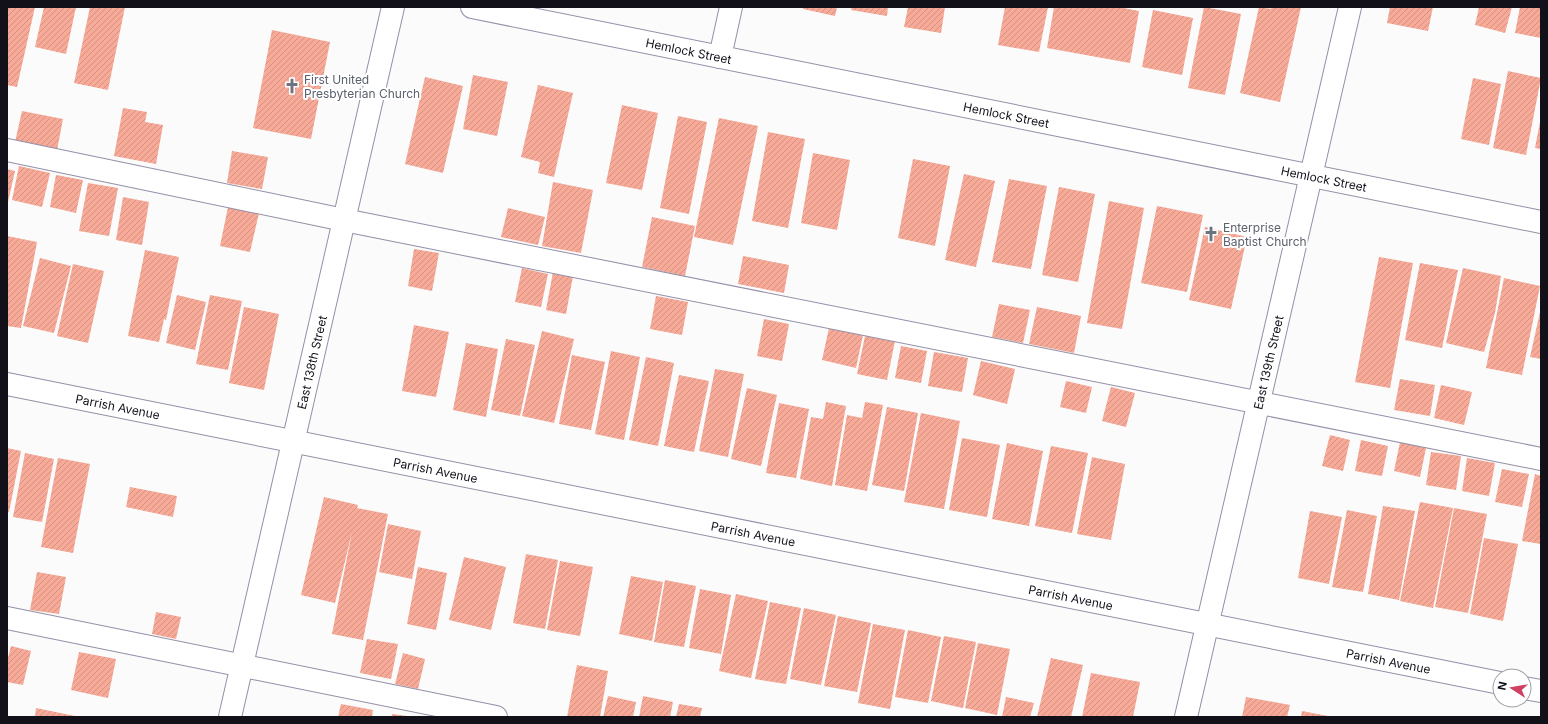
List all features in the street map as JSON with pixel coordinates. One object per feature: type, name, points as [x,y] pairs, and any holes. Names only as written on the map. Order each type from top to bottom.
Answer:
[{"type":"street","name":"East 138th Street","points":[[230,717],[393,7]]},
{"type":"street","name":"Hemlock Street","points":[[472,7],[1541,222]]},
{"type":"street","points":[[720,57],[731,7]]},
{"type":"street","name":"East 139th Street","points":[[1186,717],[1350,7]]},
{"type":"street","points":[[7,150],[344,220],[1541,459]]},
{"type":"street","name":"Parrish Avenue","points":[[7,384],[1492,681]]},
{"type":"street","points":[[7,618],[496,717]]},
{"type":"building","points":[[7,7],[35,7],[17,87],[7,85]]},
{"type":"building","points":[[44,7],[76,7],[66,54],[35,47]]},
{"type":"building","points":[[90,7],[125,7],[108,90],[74,83]]},
{"type":"building","points":[[803,7],[837,7],[835,16],[803,9]]},
{"type":"building","points":[[852,7],[888,7],[887,16],[851,10]]},
{"type":"building","points":[[908,7],[945,7],[941,33],[904,27]]},
{"type":"building","points":[[1005,7],[1048,7],[1039,52],[998,45]]},
{"type":"building","points":[[1054,7],[1118,7],[1139,11],[1130,63],[1047,48]]},
{"type":"building","points":[[1204,7],[1241,14],[1225,95],[1188,88]]},
{"type":"building","points":[[1259,7],[1271,9],[1272,7],[1301,7],[1280,102],[1240,93]]},
{"type":"building","points":[[1390,7],[1433,7],[1428,31],[1387,23]]},
{"type":"building","points":[[1479,7],[1512,7],[1505,33],[1475,25]]},
{"type":"building","points":[[1520,7],[1541,7],[1541,38],[1515,33]]},
{"type":"building","points":[[1153,10],[1193,18],[1182,75],[1142,67]]},
{"type":"building","points":[[272,30],[330,42],[311,139],[253,128]]},
{"type":"building","points":[[1508,71],[1541,78],[1526,155],[1493,148]]},
{"type":"building","points":[[473,75],[508,82],[497,136],[463,129]]},
{"type":"building","points":[[425,77],[463,86],[443,173],[405,164]]},
{"type":"building","points":[[1473,78],[1501,84],[1489,145],[1461,139]]},
{"type":"building","points":[[538,85],[573,93],[554,177],[538,173],[540,162],[521,157]]},
{"type":"building","points":[[622,105],[658,113],[642,190],[606,183]]},
{"type":"building","points":[[123,108],[147,112],[145,122],[163,125],[156,164],[114,156]]},
{"type":"building","points":[[22,111],[63,119],[57,150],[15,142]]},
{"type":"building","points":[[678,116],[707,122],[689,214],[660,208]]},
{"type":"building","points":[[719,118],[758,126],[733,245],[694,237]]},
{"type":"building","points":[[1541,122],[1541,149],[1535,148]]},
{"type":"building","points":[[768,132],[805,139],[788,228],[752,221]]},
{"type":"building","points":[[232,151],[268,157],[262,189],[227,183]]},
{"type":"building","points":[[813,153],[850,160],[837,230],[801,223]]},
{"type":"building","points":[[913,159],[950,166],[935,246],[898,238]]},
{"type":"building","points":[[19,166],[50,173],[42,207],[12,200]]},
{"type":"building","points":[[7,169],[15,171],[8,202],[7,202]]},
{"type":"building","points":[[964,174],[995,181],[976,267],[945,260]]},
{"type":"building","points":[[56,175],[83,180],[76,213],[50,207]]},
{"type":"building","points":[[1009,179],[1047,186],[1031,269],[992,262]]},
{"type":"building","points":[[553,182],[593,190],[581,253],[542,246]]},
{"type":"building","points":[[88,183],[118,188],[109,236],[79,231]]},
{"type":"building","points":[[1059,187],[1095,194],[1078,282],[1042,275]]},
{"type":"building","points":[[123,197],[149,202],[142,245],[116,240]]},
{"type":"building","points":[[1109,201],[1144,208],[1122,329],[1087,323]]},
{"type":"building","points":[[1157,206],[1203,215],[1187,292],[1141,283]]},
{"type":"building","points":[[228,207],[259,213],[250,252],[220,246]]},
{"type":"building","points":[[508,208],[545,217],[538,245],[501,237]]},
{"type":"building","points":[[652,217],[695,226],[685,276],[642,267]]},
{"type":"building","points":[[1205,227],[1247,237],[1231,309],[1189,300]]},
{"type":"building","points":[[7,236],[37,242],[21,328],[7,326]]},
{"type":"building","points":[[414,249],[439,253],[432,291],[408,286]]},
{"type":"building","points":[[145,250],[179,257],[166,320],[164,319],[159,342],[128,336]]},
{"type":"building","points":[[743,256],[789,265],[784,293],[738,284]]},
{"type":"building","points":[[1379,257],[1413,263],[1390,388],[1355,382]]},
{"type":"building","points":[[40,258],[71,266],[54,333],[23,326]]},
{"type":"building","points":[[1420,263],[1458,270],[1442,348],[1405,340]]},
{"type":"building","points":[[73,264],[104,271],[88,343],[57,336]]},
{"type":"building","points":[[522,268],[548,274],[541,307],[515,302]]},
{"type":"building","points":[[1463,268],[1501,276],[1495,313],[1484,352],[1446,343]]},
{"type":"building","points":[[553,272],[573,276],[566,314],[546,310]]},
{"type":"building","points":[[1504,278],[1540,286],[1522,375],[1486,368]]},
{"type":"building","points":[[177,295],[206,302],[195,350],[166,343]]},
{"type":"building","points":[[210,295],[242,301],[228,370],[196,364]]},
{"type":"building","points":[[656,296],[688,302],[682,335],[650,329]]},
{"type":"building","points":[[999,304],[1030,310],[1023,343],[992,337]]},
{"type":"building","points":[[244,307],[279,314],[264,390],[229,383]]},
{"type":"building","points":[[1037,307],[1081,316],[1074,353],[1029,344]]},
{"type":"building","points":[[1541,312],[1541,359],[1530,357]]},
{"type":"building","points":[[764,319],[789,324],[782,361],[757,356]]},
{"type":"building","points":[[414,325],[449,332],[436,397],[402,391]]},
{"type":"building","points":[[829,328],[863,335],[856,368],[822,360]]},
{"type":"building","points":[[542,331],[574,339],[554,423],[522,416]]},
{"type":"building","points":[[865,336],[895,341],[887,380],[857,374]]},
{"type":"building","points":[[506,339],[535,345],[520,416],[491,410]]},
{"type":"building","points":[[466,343],[498,349],[486,417],[453,410]]},
{"type":"building","points":[[901,346],[927,351],[921,383],[895,378]]},
{"type":"building","points":[[611,351],[640,357],[624,440],[595,434]]},
{"type":"building","points":[[934,352],[968,358],[962,392],[928,386]]},
{"type":"building","points":[[572,355],[605,362],[591,430],[559,424]]},
{"type":"building","points":[[646,357],[674,363],[658,446],[629,440]]},
{"type":"building","points":[[981,361],[1015,369],[1007,404],[973,395]]},
{"type":"building","points":[[715,369],[744,374],[728,457],[699,451]]},
{"type":"building","points":[[679,375],[709,381],[694,452],[664,446]]},
{"type":"building","points":[[1400,379],[1435,385],[1430,416],[1394,410]]},
{"type":"building","points":[[1066,381],[1092,387],[1086,413],[1060,407]]},
{"type":"building","points":[[1441,385],[1472,392],[1464,425],[1434,418]]},
{"type":"building","points":[[1111,387],[1135,393],[1126,427],[1102,421]]},
{"type":"building","points":[[747,388],[777,395],[761,466],[731,459]]},
{"type":"building","points":[[826,402],[846,406],[832,486],[800,479],[811,417],[823,419]]},
{"type":"building","points":[[865,402],[883,405],[867,491],[835,485],[847,415],[862,418]]},
{"type":"building","points":[[779,403],[809,409],[796,478],[766,473]]},
{"type":"building","points":[[887,407],[918,413],[904,491],[872,485]]},
{"type":"building","points":[[921,413],[960,421],[944,509],[904,502]]},
{"type":"building","points":[[1330,435],[1350,440],[1343,471],[1322,466]]},
{"type":"building","points":[[962,438],[1000,445],[987,517],[949,510]]},
{"type":"building","points":[[1361,440],[1388,446],[1382,476],[1355,471]]},
{"type":"building","points":[[1400,442],[1426,448],[1420,477],[1394,471]]},
{"type":"building","points":[[1007,443],[1043,451],[1029,526],[992,519]]},
{"type":"building","points":[[1051,446],[1088,453],[1072,533],[1035,526]]},
{"type":"building","points":[[7,448],[21,451],[9,512],[7,512]]},
{"type":"building","points":[[1431,452],[1461,456],[1456,490],[1426,485]]},
{"type":"building","points":[[25,453],[54,459],[42,522],[13,517]]},
{"type":"building","points":[[1092,457],[1125,464],[1111,540],[1077,534]]},
{"type":"building","points":[[58,458],[90,464],[73,553],[41,547]]},
{"type":"building","points":[[1467,458],[1495,463],[1489,496],[1462,491]]},
{"type":"building","points":[[1502,469],[1529,474],[1522,507],[1495,502]]},
{"type":"building","points":[[1535,474],[1541,476],[1541,544],[1522,541]]},
{"type":"building","points":[[130,487],[177,496],[173,517],[126,507]]},
{"type":"building","points":[[324,497],[358,505],[357,508],[388,514],[363,640],[332,634],[352,532],[335,603],[301,595]]},
{"type":"building","points":[[1420,502],[1453,508],[1433,608],[1400,601]]},
{"type":"building","points":[[1383,506],[1415,511],[1399,600],[1368,594]]},
{"type":"building","points":[[1454,508],[1487,514],[1468,613],[1435,607]]},
{"type":"building","points":[[1347,510],[1377,516],[1363,592],[1332,587]]},
{"type":"building","points":[[1310,511],[1342,517],[1329,584],[1298,578]]},
{"type":"building","points":[[388,524],[421,531],[412,579],[379,572]]},
{"type":"building","points":[[1484,538],[1518,544],[1503,621],[1470,614]]},
{"type":"building","points":[[526,554],[558,560],[545,629],[513,623]]},
{"type":"building","points":[[464,557],[506,567],[491,630],[449,620]]},
{"type":"building","points":[[560,561],[593,567],[580,636],[547,630]]},
{"type":"building","points":[[418,567],[447,573],[436,630],[407,624]]},
{"type":"building","points":[[37,572],[66,577],[59,614],[30,610]]},
{"type":"building","points":[[631,576],[663,582],[652,641],[619,634]]},
{"type":"building","points":[[665,580],[696,586],[684,647],[654,642]]},
{"type":"building","points":[[700,589],[731,595],[721,654],[689,648]]},
{"type":"building","points":[[736,594],[768,601],[751,678],[719,671]]},
{"type":"building","points":[[770,602],[801,608],[786,684],[755,679]]},
{"type":"building","points":[[804,608],[836,615],[821,685],[790,679]]},
{"type":"building","points":[[156,612],[181,617],[176,639],[152,634]]},
{"type":"building","points":[[838,616],[871,623],[857,692],[824,686]]},
{"type":"building","points":[[873,624],[905,630],[890,709],[858,703]]},
{"type":"building","points":[[908,630],[941,637],[928,703],[895,697]]},
{"type":"building","points":[[944,636],[976,642],[963,708],[931,701]]},
{"type":"building","points":[[367,639],[398,644],[391,679],[360,673]]},
{"type":"building","points":[[978,643],[1010,649],[997,715],[965,708]]},
{"type":"building","points":[[11,646],[31,651],[23,685],[7,682],[7,662]]},
{"type":"building","points":[[79,652],[116,659],[108,698],[71,690]]},
{"type":"building","points":[[403,653],[425,659],[418,689],[395,684]]},
{"type":"building","points":[[1051,658],[1083,665],[1071,717],[1037,717]]},
{"type":"building","points":[[577,665],[608,671],[600,717],[567,717]]},
{"type":"building","points":[[1091,673],[1140,682],[1133,717],[1082,717]]},
{"type":"building","points":[[608,696],[636,702],[633,717],[603,717]]},
{"type":"building","points":[[643,696],[673,702],[670,717],[639,717]]},
{"type":"building","points":[[1006,697],[1034,703],[1030,717],[1002,717]]},
{"type":"building","points":[[1246,697],[1290,705],[1287,717],[1242,717]]},
{"type":"building","points":[[341,704],[373,710],[372,717],[338,717]]},
{"type":"building","points":[[679,704],[702,708],[700,717],[676,717]]},
{"type":"building","points":[[36,708],[75,716],[75,717],[35,717]]},
{"type":"building","points":[[1302,711],[1328,716],[1328,717],[1301,717]]},
{"type":"building","points":[[392,714],[407,716],[407,717],[392,717]]},
{"type":"place","name":"First United Presbyterian Church","points":[[292,86]]},
{"type":"place","name":"Enterprise Baptist Church","points":[[1211,234]]}]
